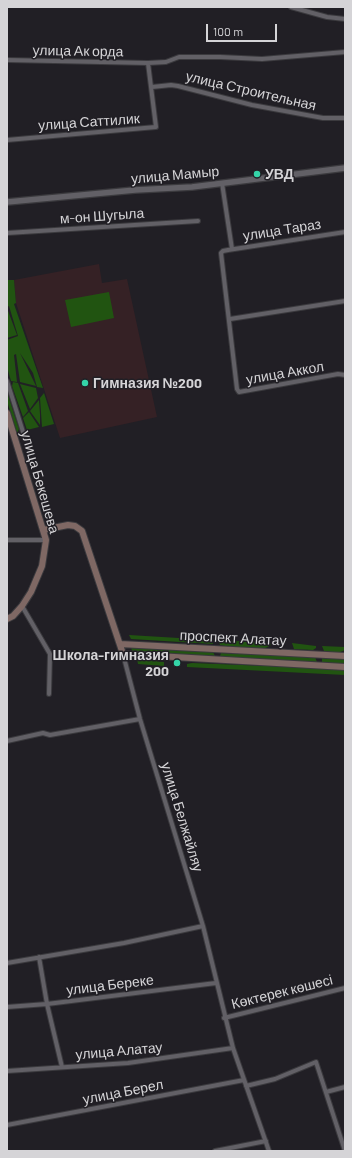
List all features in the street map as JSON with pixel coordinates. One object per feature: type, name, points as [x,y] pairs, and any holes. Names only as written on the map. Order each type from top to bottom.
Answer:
[{"type":"main road","name":"улица Бекешева","points":[[7,413],[46,540],[45,552],[36,581],[22,606],[13,616],[7,619]]},
{"type":"main road","name":"улица Белжайляу","points":[[43,530],[68,525],[74,526],[82,531],[123,654]]},
{"type":"main road","name":"проспект Алатау","points":[[120,644],[345,656]]},
{"type":"main road","points":[[217,650],[218,660]]},
{"type":"main road","name":"проспект Алатау","points":[[123,654],[345,667]]},
{"type":"main road","points":[[318,655],[319,665]]},
{"type":"street","points":[[291,7],[327,17],[345,19]]},
{"type":"street","name":"улица Ак орда","points":[[7,60],[148,63],[166,62],[179,57],[220,57],[262,60],[345,52]]},
{"type":"street","name":"улица Саттилик","points":[[7,140],[154,128],[157,124],[148,63]]},
{"type":"street","name":"улица Строительная","points":[[152,87],[178,86],[252,104],[322,118],[345,118]]},
{"type":"street","name":"улица Мамыр","points":[[7,202],[135,190],[192,187],[345,168]]},
{"type":"street","points":[[222,183],[232,249]]},
{"type":"street","name":"м-он Шугыла","points":[[7,233],[198,221]]},
{"type":"street","name":"улица Тараз","points":[[230,319],[221,253],[223,251],[345,232]]},
{"type":"street","points":[[230,319],[345,301]]},
{"type":"street","name":"улица Аккол","points":[[230,319],[237,389],[239,392],[338,374],[345,375]]},
{"type":"street","points":[[7,381],[24,435]]},
{"type":"street","points":[[7,540],[46,540]]},
{"type":"street","points":[[22,606],[50,654],[49,694]]},
{"type":"street","name":"улица Белжайляу","points":[[123,654],[140,719],[203,926],[232,1048],[269,1151]]},
{"type":"street","points":[[7,741],[43,733],[50,735],[140,719]]},
{"type":"street","points":[[7,963],[124,943],[203,926]]},
{"type":"street","points":[[38,957],[47,1004],[62,1067]]},
{"type":"street","name":"улица Береке","points":[[7,1007],[47,1004],[216,983]]},
{"type":"street","name":"Көктерек көшесі","points":[[224,1018],[345,988]]},
{"type":"street","name":"улица Алатау","points":[[7,1071],[128,1063],[232,1048]]},
{"type":"street","points":[[246,1086],[275,1079],[316,1062],[345,1151]]},
{"type":"street","name":"улица Берел","points":[[7,1125],[244,1080]]},
{"type":"street","points":[[326,1092],[345,1087]]},
{"type":"street","points":[[215,1151],[266,1141]]},
{"type":"shaded area","points":[[99,264],[102,283],[127,279],[157,417],[60,438],[16,303],[14,280]]},
{"type":"green space","points":[[7,280],[14,280],[16,303],[14,304],[43,388],[37,387],[33,373],[20,353],[36,386],[20,382],[16,354],[14,355],[17,382],[11,381],[7,367],[7,340],[18,336],[9,306],[7,307]]},
{"type":"green space","points":[[109,292],[114,318],[71,327],[65,300]]},
{"type":"green space","points":[[7,308],[17,335],[7,338]]},
{"type":"green space","points":[[13,382],[18,383],[28,411],[23,417],[12,386]]},
{"type":"green space","points":[[20,384],[36,388],[38,398],[30,409]]},
{"type":"green space","points":[[7,392],[19,429],[17,433],[7,401]]},
{"type":"green space","points":[[44,393],[54,424],[42,427],[40,398]]},
{"type":"green space","points":[[39,400],[40,414],[40,425],[30,411]]},
{"type":"green space","points":[[29,412],[39,427],[27,430],[23,418]]},
{"type":"green space","points":[[129,635],[212,640],[213,644],[131,639]]},
{"type":"green space","points":[[218,640],[270,643],[271,645],[262,650],[220,645]]},
{"type":"green space","points":[[292,643],[316,646],[316,648],[313,650],[294,649]]},
{"type":"green space","points":[[131,646],[213,652],[215,656],[132,652]]},
{"type":"green space","points":[[322,646],[345,647],[345,650],[338,653],[324,651]]},
{"type":"green space","points":[[221,653],[315,657],[317,662],[221,658]]},
{"type":"green space","points":[[322,658],[345,659],[345,664],[324,663],[322,662]]},
{"type":"green space","points":[[137,659],[164,662],[164,666],[138,664]]},
{"type":"green space","points":[[187,664],[345,669],[345,675],[187,667]]},
{"type":"place","name":"УВД","points":[[257,174]]},
{"type":"place","name":"Гимназия №200","points":[[85,383]]},
{"type":"place","name":"Школа-гимназия 200","points":[[177,663]]}]
